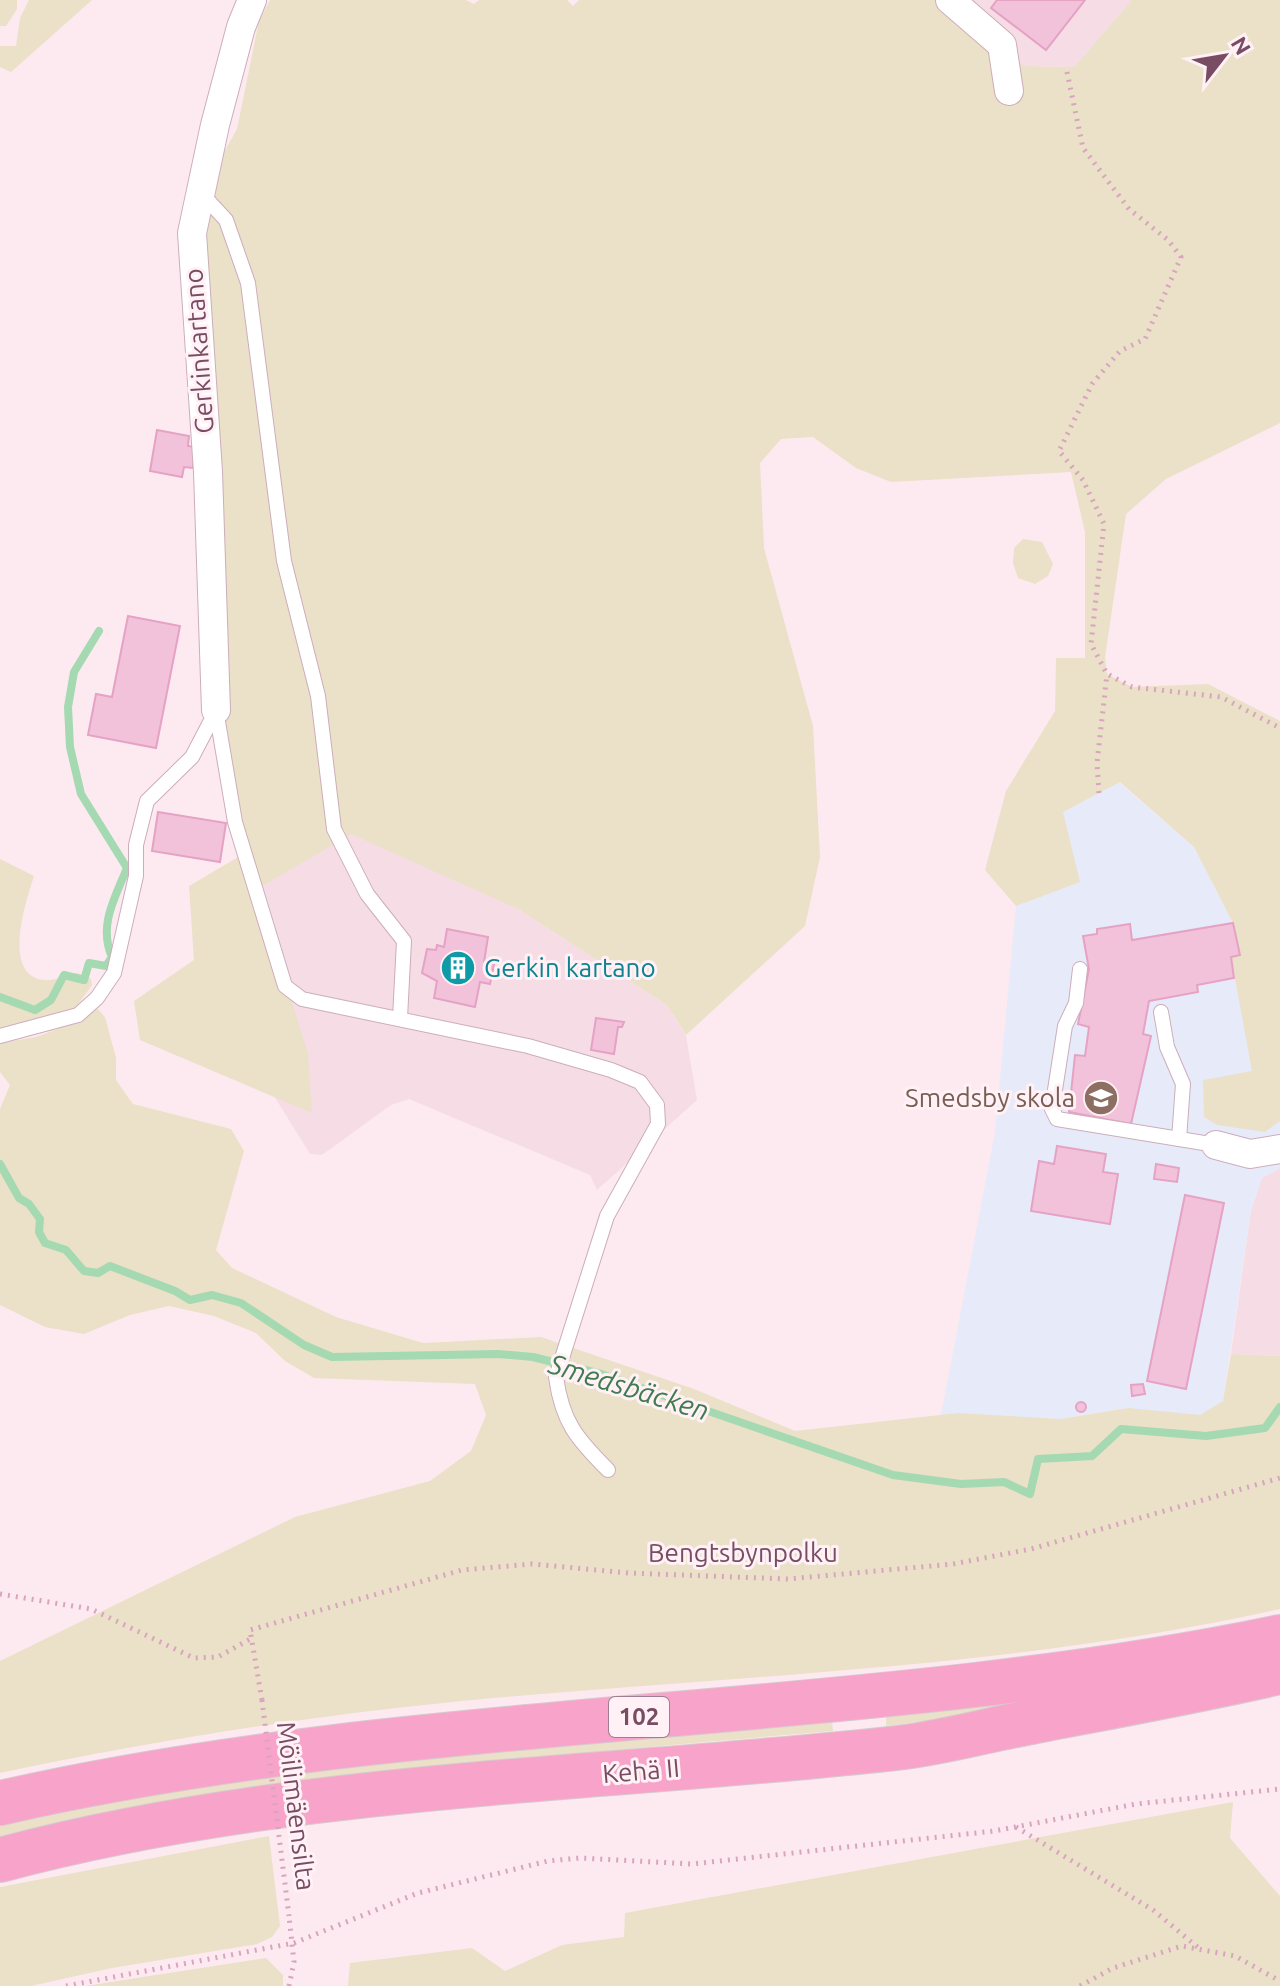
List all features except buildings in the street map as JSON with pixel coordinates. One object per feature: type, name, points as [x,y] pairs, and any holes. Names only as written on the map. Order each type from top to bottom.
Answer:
[{"type":"highway","name":"Kehä II","points":[[0,1803],[244,1756],[435,1734],[810,1702],[1030,1678],[1211,1651],[1280,1637]]},
{"type":"highway","name":"Kehä II","points":[[0,1860],[45,1848],[240,1813],[433,1789],[901,1747],[1136,1703],[1280,1672]]},
{"type":"highway","points":[[901,1747],[1039,1740],[1280,1702]]},
{"type":"street","name":"Gerkinkartano","points":[[216,710],[208,472],[194,303],[192,233],[218,111],[252,0]]},
{"type":"street","points":[[950,0],[1002,45],[1009,91]]},
{"type":"street","points":[[1216,1145],[1250,1154],[1280,1149]]},
{"type":"lane","points":[[201,193],[226,220],[248,283],[284,561],[318,696],[334,829],[367,894],[404,941],[400,1018]]},
{"type":"lane","points":[[216,710],[235,822],[285,986],[302,999],[528,1046],[611,1070],[640,1082],[657,1105],[658,1124],[607,1216],[556,1377],[559,1404],[575,1437],[608,1470]]},
{"type":"lane","points":[[0,1036],[78,1015],[114,973],[136,876],[136,845],[147,801],[192,757],[216,710]]},
{"type":"lane","points":[[1080,969],[1076,1003],[1065,1026],[1052,1109],[1057,1119],[1216,1145]]},
{"type":"lane","points":[[1161,1012],[1167,1047],[1183,1084],[1179,1139]]},
{"type":"path","points":[[1067,72],[1083,148],[1129,209],[1168,240],[1181,257],[1145,339],[1120,351],[1092,384],[1059,451],[1083,480],[1104,524],[1091,644],[1107,674],[1132,687],[1221,697],[1280,728]]},
{"type":"path","points":[[1099,793],[1097,763],[1107,674]]},
{"type":"path","name":"Bengtsbynpolku","points":[[250,1630],[462,1570],[532,1564],[628,1573],[788,1579],[953,1564],[1031,1549],[1280,1478]]},
{"type":"path","points":[[0,1594],[91,1609],[194,1658],[218,1657],[252,1638]]},
{"type":"path","name":"Möilimäensilta","points":[[250,1630],[294,1943],[289,1986]]},
{"type":"path","points":[[66,1986],[294,1943],[418,1893],[548,1861],[580,1858],[692,1864],[1016,1827],[1136,1804],[1280,1789]]},
{"type":"path","points":[[1016,1827],[1153,1910],[1201,1950]]},
{"type":"path","points":[[1080,1986],[1113,1968],[1182,1946],[1235,1956],[1280,1981]]},
{"type":"shaded area","points":[[0,0],[17,0],[17,9],[6,26],[0,26]]},
{"type":"shaded area","points":[[29,0],[92,0],[11,72],[0,67],[0,46],[16,46],[20,18]]},
{"type":"shaded area","points":[[270,0],[466,0],[474,4],[479,0],[567,0],[573,6],[579,0],[946,0],[1005,40],[1023,66],[1074,67],[1132,0],[1280,0],[1280,423],[1166,479],[1126,514],[1105,658],[1107,674],[1132,687],[1208,684],[1280,721],[1280,1121],[1265,1132],[1217,1125],[1204,1117],[1203,1080],[1252,1071],[1231,957],[1240,954],[1233,923],[1194,847],[1120,782],[1063,812],[1080,882],[1016,906],[985,870],[1006,791],[1055,711],[1056,658],[1085,658],[1085,532],[1071,472],[891,482],[856,468],[813,437],[781,439],[760,463],[764,548],[813,726],[820,857],[805,926],[686,1035],[667,1005],[518,909],[351,834],[256,890],[308,1053],[312,1113],[140,1040],[134,1001],[194,960],[189,886],[245,853],[216,710],[201,193],[237,129],[259,21]]},
{"type":"shaded area","points":[[970,0],[1132,0],[1074,67],[1023,66]]},
{"type":"shaded area","points":[[1023,539],[1042,542],[1053,564],[1048,576],[1035,584],[1018,578],[1013,563],[1014,548]]},
{"type":"shaded area","name":"Smedsby skola","points":[[1119,782],[1194,847],[1233,923],[1240,955],[1245,1029],[1265,1132],[1280,1121],[1280,1168],[1262,1178],[1251,1210],[1223,1401],[1200,1416],[1128,1408],[1061,1419],[941,1415],[995,1132],[1016,906],[1079,882],[1062,812]]},
{"type":"shaded area","points":[[351,833],[518,909],[667,1005],[686,1036],[697,1100],[597,1190],[590,1175],[409,1099],[391,1105],[322,1155],[310,1154],[274,1096],[312,1113],[285,986],[256,890]]},
{"type":"shaded area","points":[[0,859],[34,876],[22,919],[20,952],[23,966],[31,975],[44,980],[77,973],[91,979],[92,985],[74,1010],[0,1030]]},
{"type":"shaded area","points":[[97,1008],[105,1017],[116,1058],[116,1080],[133,1104],[231,1129],[244,1151],[216,1250],[232,1268],[336,1317],[423,1343],[541,1337],[694,1389],[795,1431],[958,1413],[1061,1419],[1128,1408],[1200,1415],[1223,1401],[1231,1354],[1280,1356],[1280,1609],[1179,1629],[975,1658],[462,1701],[346,1714],[172,1740],[0,1773],[0,1661],[295,1517],[430,1481],[471,1451],[486,1415],[475,1384],[314,1378],[285,1361],[256,1333],[214,1316],[169,1306],[130,1315],[84,1334],[45,1327],[0,1305],[0,1109],[10,1085],[0,1072],[0,1043],[36,1037],[68,1025]]},
{"type":"shaded area","points":[[1280,1168],[1280,1356],[1231,1354],[1251,1210],[1262,1178]]},
{"type":"shaded area","points":[[1234,1664],[974,1715],[886,1726],[886,1716],[1022,1701]]},
{"type":"shaded area","points":[[832,1721],[833,1731],[519,1759],[310,1783],[103,1816],[0,1837],[0,1824],[135,1795],[348,1763]]},
{"type":"shaded area","points":[[1233,1802],[1230,1838],[1280,1896],[1280,1986],[348,1986],[350,1963],[472,1948],[505,1971],[562,1945],[624,1937],[625,1913]]},
{"type":"shaded area","points":[[269,1836],[280,1926],[272,1937],[257,1944],[112,1968],[31,1986],[0,1986],[0,1887]]},
{"type":"shaded area","points":[[266,1958],[283,1975],[283,1986],[85,1986]]},
{"type":"waterway","points":[[0,997],[35,1010],[51,1000],[64,975],[84,980],[89,963],[106,966],[112,957],[107,923],[127,868],[81,794],[70,747],[68,707],[74,672],[99,631]]},
{"type":"waterway","name":"Smedsbäcken","points":[[0,1164],[19,1198],[29,1204],[40,1219],[39,1232],[45,1243],[66,1250],[84,1271],[98,1273],[110,1266],[175,1291],[190,1300],[212,1295],[241,1303],[304,1345],[332,1357],[498,1354],[533,1357],[601,1374],[893,1475],[961,1484],[1004,1482],[1030,1494],[1038,1459],[1092,1456],[1121,1429],[1206,1436],[1265,1428],[1280,1407]]},
{"type":"place","name":"Gerkin kartano","points":[[458,968]]},
{"type":"place","name":"Smedsby skola","points":[[1101,1098]]}]
